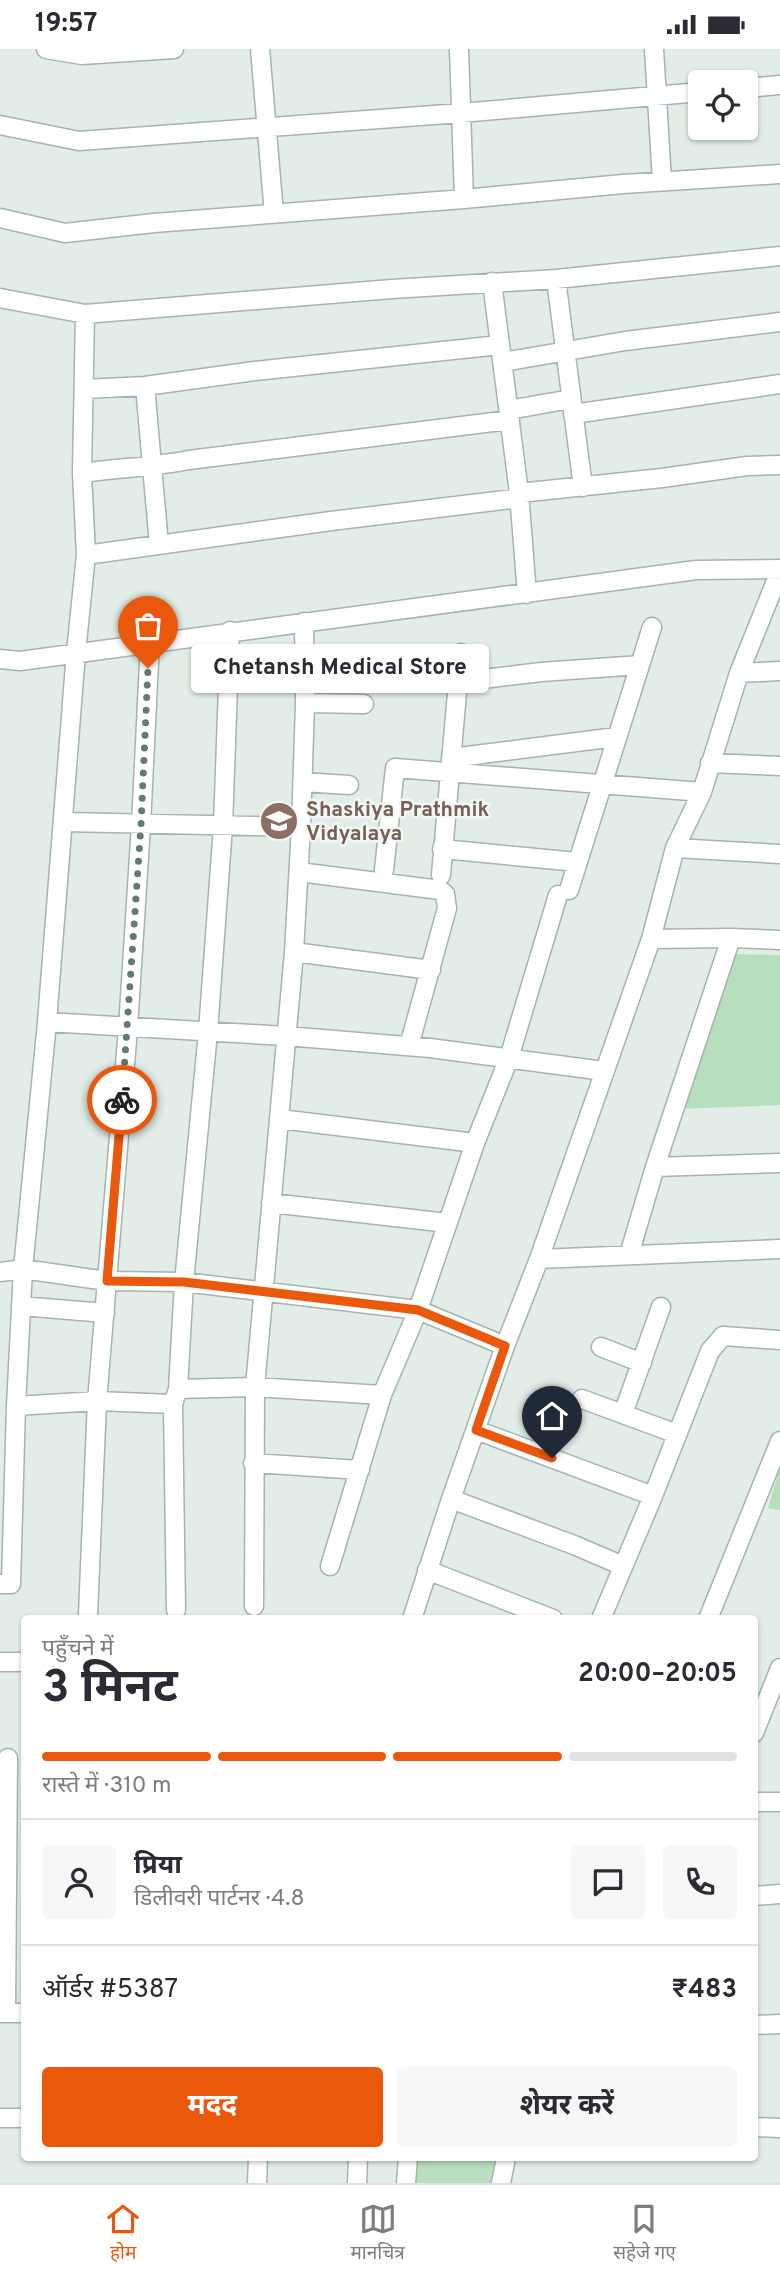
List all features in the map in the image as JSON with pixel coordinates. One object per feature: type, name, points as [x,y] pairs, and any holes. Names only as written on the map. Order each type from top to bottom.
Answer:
[{"type":"street","points":[[46,49],[82,55],[174,49]]},
{"type":"street","points":[[260,49],[274,214]]},
{"type":"street","points":[[459,49],[464,199]]},
{"type":"street","points":[[654,49],[662,181]]},
{"type":"street","points":[[758,87],[780,85]]},
{"type":"street","points":[[0,125],[79,141],[461,113],[688,93]]},
{"type":"street","points":[[0,218],[65,233],[154,223],[662,181],[780,174]]},
{"type":"street","points":[[0,298],[85,314],[237,300],[556,279],[780,256]]},
{"type":"street","points":[[556,279],[583,487]]},
{"type":"street","points":[[492,282],[520,496],[527,594]]},
{"type":"street","points":[[0,1584],[11,1584],[23,1269],[47,1022],[86,555],[82,473],[85,314]]},
{"type":"street","points":[[85,389],[145,386],[255,371],[565,351],[780,322]]},
{"type":"street","points":[[82,473],[137,466],[152,467],[509,415],[780,384]]},
{"type":"street","points":[[145,386],[159,545]]},
{"type":"street","points":[[86,555],[583,487],[747,466],[780,465]]},
{"type":"street","points":[[0,659],[20,661],[696,570],[780,570],[775,591],[738,673],[702,792],[675,848],[650,939],[539,1259],[451,1499],[413,1615]]},
{"type":"street","points":[[254,1606],[255,1387],[294,951],[305,703],[304,622]]},
{"type":"street","points":[[330,1566],[382,1395],[418,1310],[475,1143],[509,1058],[564,893],[577,862],[652,627]]},
{"type":"street","points":[[176,1610],[175,1396],[208,1032],[223,826],[230,631]]},
{"type":"street","points":[[88,1615],[97,1401],[128,1028],[150,642]]},
{"type":"street","points":[[441,875],[461,653]]},
{"type":"street","points":[[458,682],[541,672],[640,665]]},
{"type":"street","points":[[738,673],[780,671]]},
{"type":"street","points":[[305,703],[364,704]]},
{"type":"street","points":[[384,870],[395,768],[451,766],[616,737]]},
{"type":"street","points":[[710,762],[780,767]]},
{"type":"street","points":[[451,766],[601,785],[702,792]]},
{"type":"street","points":[[302,782],[349,785]]},
{"type":"street","points":[[64,822],[301,827]]},
{"type":"street","points":[[675,848],[780,854]]},
{"type":"street","points":[[442,849],[577,862]]},
{"type":"street","points":[[299,872],[440,890],[445,894],[447,908],[409,1047]]},
{"type":"street","points":[[629,1255],[655,1167],[731,938]]},
{"type":"street","points":[[650,939],[780,940]]},
{"type":"street","points":[[294,951],[431,970]]},
{"type":"street","points":[[47,1022],[286,1036],[509,1058],[604,1071]]},
{"type":"street","points":[[280,1119],[475,1143]]},
{"type":"street","points":[[655,1167],[780,1163]]},
{"type":"street","points":[[271,1203],[448,1223]]},
{"type":"street","points":[[539,1259],[780,1249]]},
{"type":"street","points":[[0,1272],[23,1269],[107,1281],[184,1282],[418,1310],[505,1346]]},
{"type":"street","points":[[21,1306],[105,1313]]},
{"type":"street","points":[[623,1415],[662,1307]]},
{"type":"street","points":[[603,1615],[710,1351],[723,1336],[780,1340]]},
{"type":"street","points":[[601,1347],[642,1363]]},
{"type":"street","points":[[16,1406],[175,1396],[255,1387],[382,1395]]},
{"type":"street","points":[[582,1399],[677,1434]]},
{"type":"street","points":[[476,1430],[653,1496]]},
{"type":"street","points":[[710,1615],[780,1440]]},
{"type":"street","points":[[253,1463],[360,1470]]},
{"type":"street","points":[[451,1499],[623,1566]]},
{"type":"street","points":[[427,1570],[543,1615]]},
{"type":"street","points":[[0,1662],[21,1662]]},
{"type":"street","points":[[758,1723],[780,1668]]},
{"type":"street","points":[[11,1758],[16,1849],[3,2013],[21,2013]]},
{"type":"street","points":[[758,1802],[780,1802]]},
{"type":"street","points":[[758,1896],[780,1894]]},
{"type":"street","points":[[758,2025],[780,2024]]},
{"type":"street","points":[[0,2118],[21,2118]]},
{"type":"street","points":[[758,2127],[780,2128]]},
{"type":"street","points":[[257,2183],[258,2161]]},
{"type":"street","points":[[357,2183],[358,2161]]},
{"type":"street","points":[[406,2183],[408,2161]]},
{"type":"street","points":[[501,2183],[505,2161]]},
{"type":"green space","points":[[730,954],[780,955],[780,1105],[678,1109]]},
{"type":"green space","points":[[780,1467],[780,1510],[768,1508]]},
{"type":"green space","points":[[418,2161],[502,2161],[498,2183],[416,2183]]},
{"type":"way so far","points":[[122,1100],[141,825],[148,668]]},
{"type":"place","name":"Chetansh Medical Store","points":[[148,668]]},
{"type":"place","name":"Shaskiya Prathmik Vidyalaya","points":[[279,821]]},
{"type":"route","points":[[122,1100],[107,1281],[184,1282],[418,1310],[505,1346],[476,1430],[552,1458]]}]
